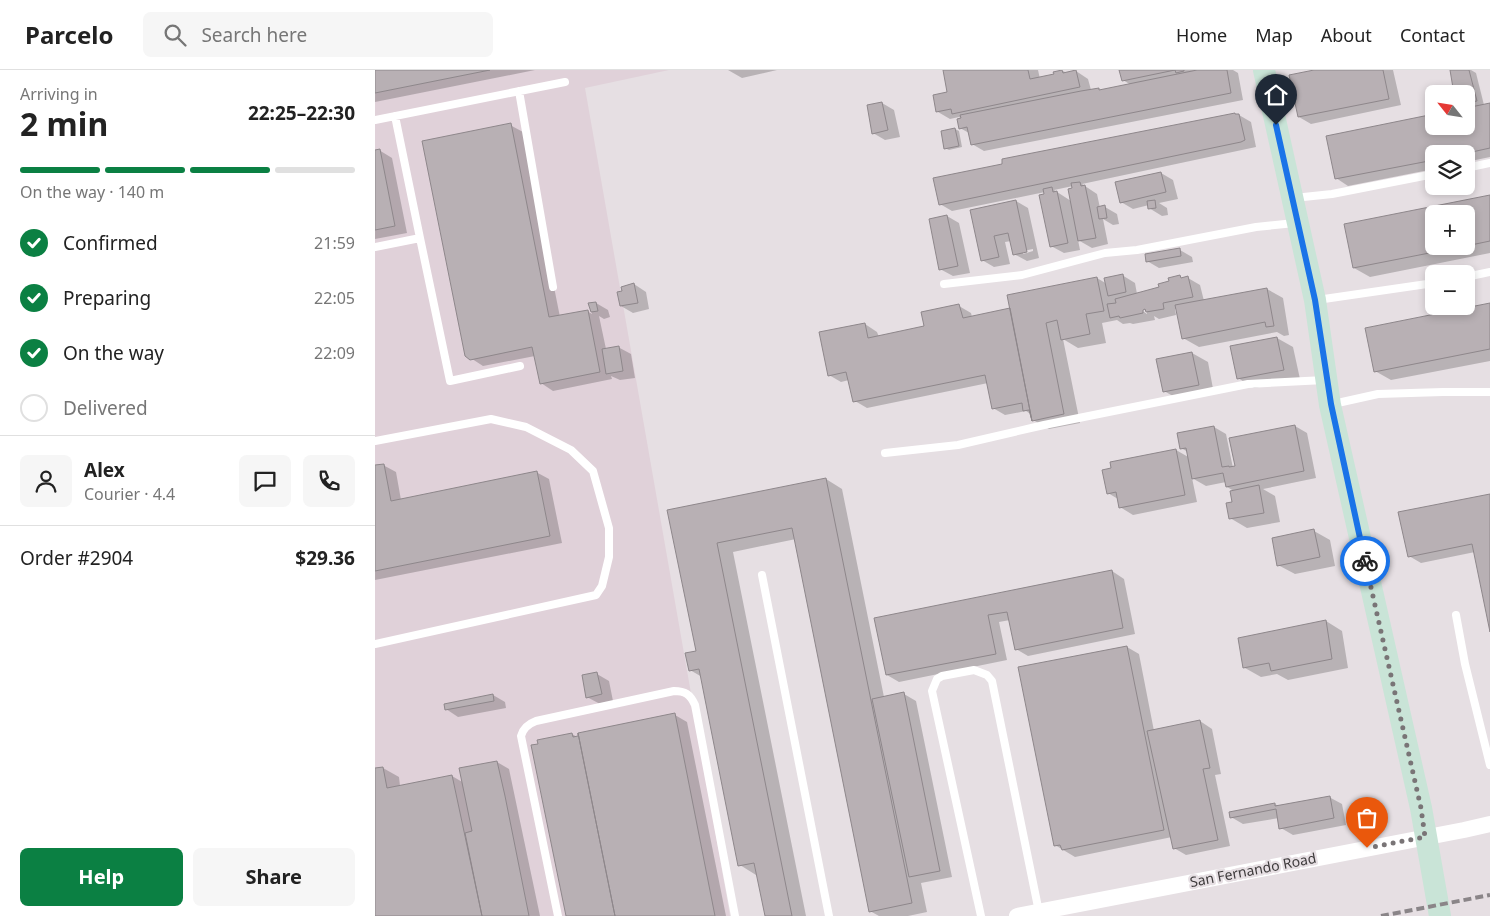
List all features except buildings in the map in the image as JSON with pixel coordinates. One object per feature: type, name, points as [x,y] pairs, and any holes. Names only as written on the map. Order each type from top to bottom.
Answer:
[{"type":"main road","points":[[1264,70],[1315,300],[1331,404],[1421,808],[1440,916]]},
{"type":"street","name":"San Fernando Road","points":[[1017,916],[1490,824]]},
{"type":"lane","points":[[375,120],[565,82]]},
{"type":"lane","points":[[519,91],[553,287]]},
{"type":"lane","points":[[395,116],[449,381],[520,366]]},
{"type":"lane","points":[[1475,166],[1490,163]]},
{"type":"lane","points":[[1292,198],[1332,194],[1425,176]]},
{"type":"lane","points":[[944,284],[1022,275],[1105,253],[1137,250],[1297,222]]},
{"type":"lane","points":[[375,247],[420,238]]},
{"type":"lane","points":[[1475,274],[1490,272]]},
{"type":"lane","points":[[1315,300],[1355,296],[1425,284]]},
{"type":"lane","points":[[885,453],[958,445],[1044,425],[1248,384],[1327,380]]},
{"type":"lane","points":[[1331,404],[1378,394],[1490,392]]},
{"type":"lane","points":[[375,441],[491,419],[526,427],[571,450],[593,471],[609,528],[609,557],[602,586],[596,595],[375,644]]},
{"type":"lane","points":[[762,575],[829,916]]},
{"type":"lane","points":[[1456,615],[1465,664],[1490,765]]},
{"type":"lane","points":[[981,916],[933,691],[937,679],[942,676],[974,670],[987,675],[992,681],[1039,912]]},
{"type":"lane","points":[[558,916],[521,736],[523,731],[536,721],[674,691],[684,691],[691,697],[695,705],[735,916]]},
{"type":"shaded area","points":[[375,70],[669,70],[585,88],[730,916],[375,916]]},
{"type":"railway","points":[[1381,916],[1490,895]]},
{"type":"way so far","points":[[1365,561],[1421,808],[1425,837],[1367,848]]},
{"type":"route","points":[[1276,125],[1315,300],[1331,404],[1365,561]]}]
